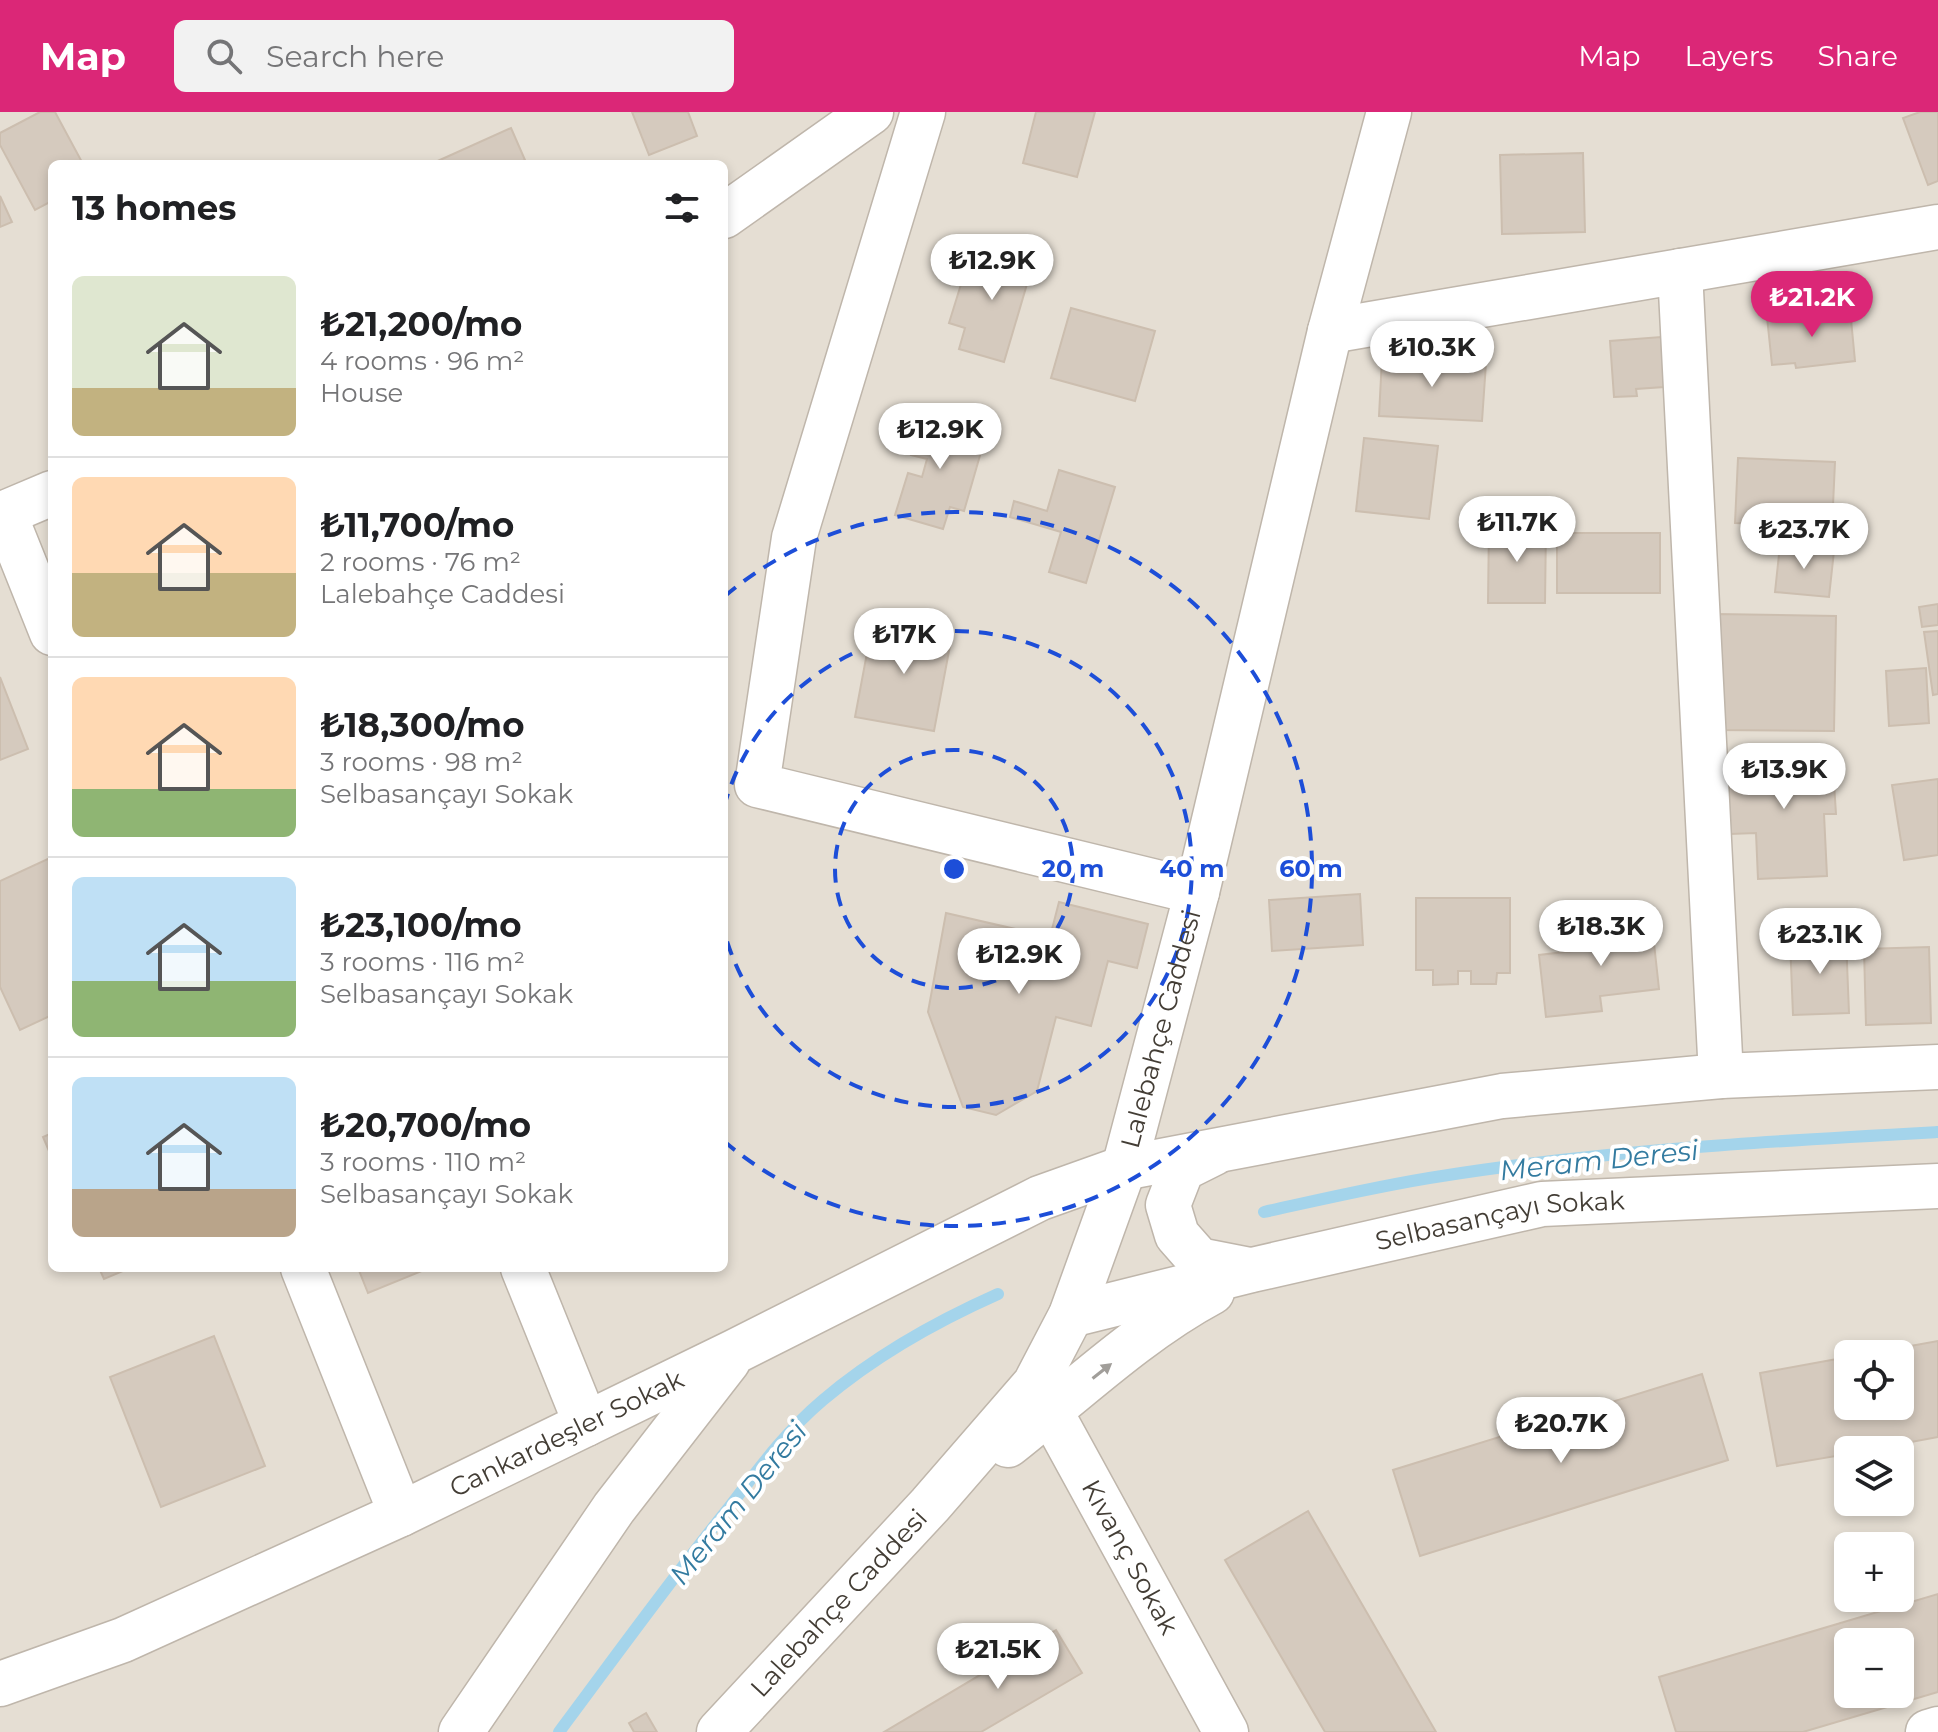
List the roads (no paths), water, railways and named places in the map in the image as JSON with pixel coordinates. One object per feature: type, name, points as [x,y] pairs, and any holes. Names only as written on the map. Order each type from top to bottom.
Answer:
[{"type":"street","points":[[728,213],[871,112]]},
{"type":"street","points":[[923,112],[794,538],[757,785],[1197,892]]},
{"type":"street","name":"Lalebahçe Caddesi","points":[[1042,1398],[1124,1168],[1197,892],[1330,331],[1388,113]]},
{"type":"street","points":[[1330,331],[1938,227]]},
{"type":"street","points":[[1680,271],[1721,1076]]},
{"type":"street","points":[[48,495],[2,514],[48,623]]},
{"type":"street","points":[[1252,1270],[1199,1260],[1177,1235],[1168,1205],[1182,1169],[1227,1147],[1502,1096],[1721,1076],[1938,1067]]},
{"type":"street","name":"Cankardeşler Sokak","points":[[0,1684],[123,1640],[401,1514],[1040,1198],[1124,1168],[1227,1147]]},
{"type":"street","name":"Selbasançayı Sokak","points":[[1071,1315],[1542,1204],[1938,1186]]},
{"type":"street","name":"Lalebahçe Caddesi","points":[[719,1732],[930,1505],[1042,1398],[1188,1305],[1252,1270]]},
{"type":"street","points":[[305,1272],[401,1514]]},
{"type":"street","points":[[525,1272],[586,1424]]},
{"type":"street","points":[[461,1732],[614,1508],[734,1352]]},
{"type":"street","name":"Kıvanç Sokak","points":[[1042,1398],[1226,1732]]},
{"type":"street","points":[[1928,1732],[1938,1729]]},
{"type":"waterway","name":"Meram Deresi","points":[[1264,1212],[1420,1180],[1565,1159],[1752,1143],[1938,1132]]},
{"type":"waterway","name":"Meram Deresi","points":[[559,1732],[684,1565],[796,1425],[843,1384],[885,1354],[998,1294]]}]
